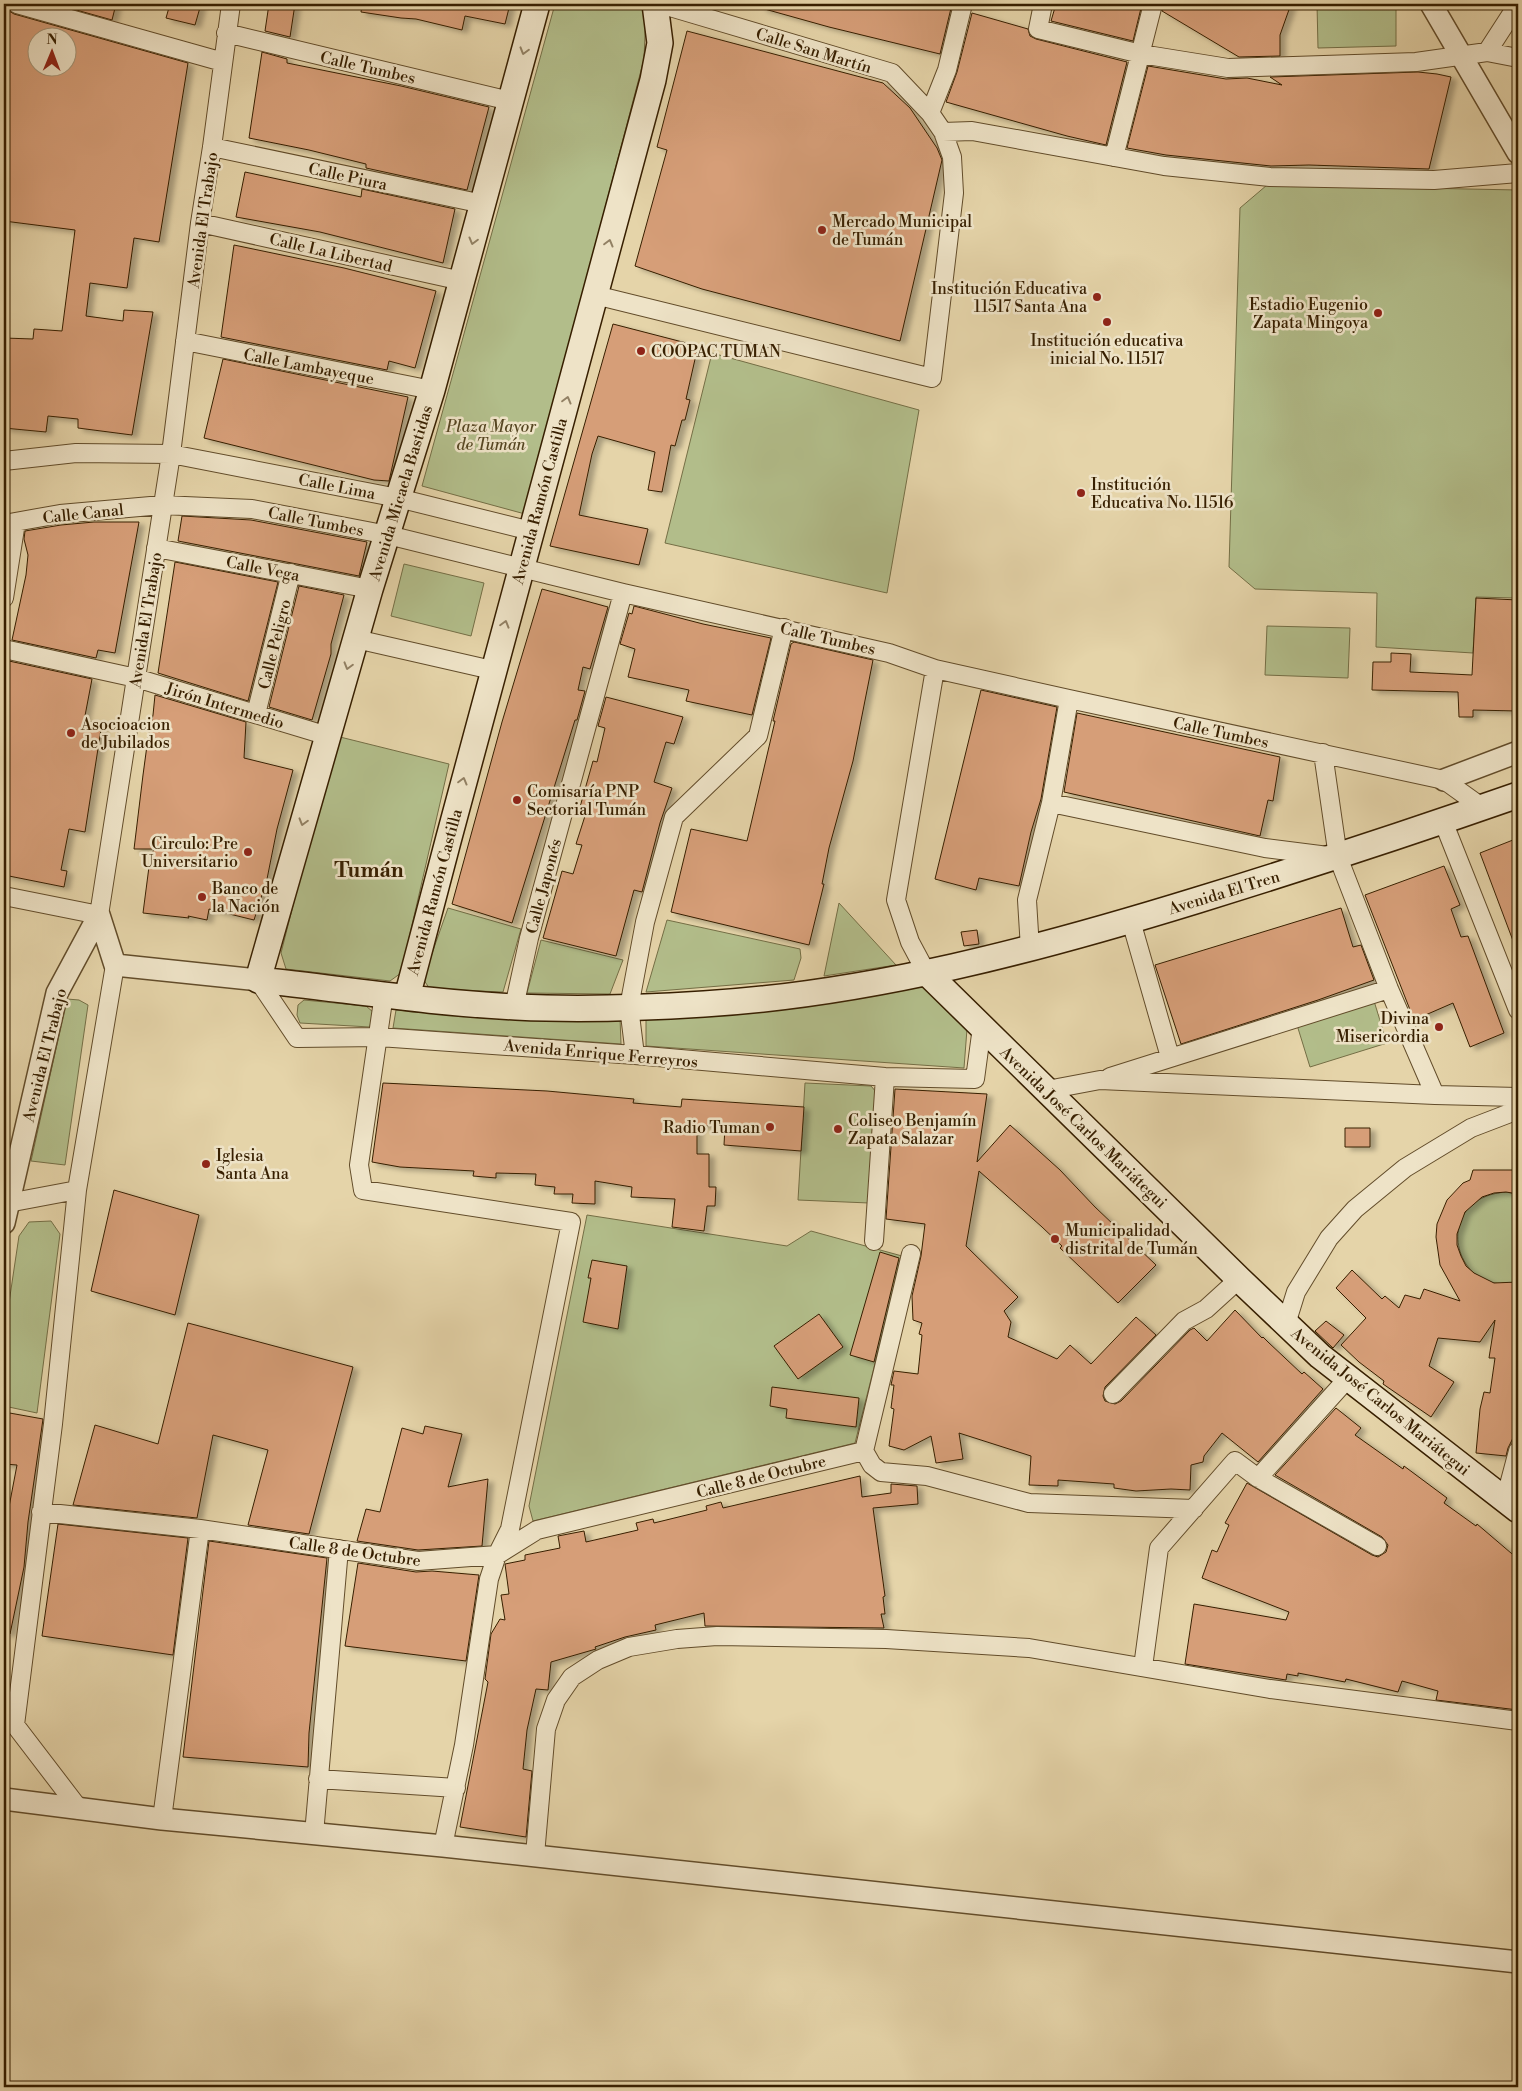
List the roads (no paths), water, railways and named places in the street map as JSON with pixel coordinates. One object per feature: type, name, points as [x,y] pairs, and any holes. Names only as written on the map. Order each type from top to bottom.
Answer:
[{"type":"main road","name":"Avenida Micaela Bastidas","points":[[258,980],[370,589],[432,390],[538,4]]},
{"type":"main road","name":"Avenida Ramón Castilla","points":[[395,996],[532,531],[653,80],[660,43],[655,4]]},
{"type":"main road","name":"Avenida El Tren","points":[[258,980],[395,996],[514,1007],[628,1007],[706,1004],[812,992],[926,972],[1030,949],[1131,921],[1338,857],[1518,795]]},
{"type":"main road","name":"Avenida José Carlos Mariátegui","points":[[926,972],[1320,1356],[1511,1505]]},
{"type":"street","points":[[17,4],[223,62]]},
{"type":"street","name":"Avenida El Trabajo","points":[[6,1213],[57,993],[99,915],[171,454],[200,223],[231,4]]},
{"type":"street","name":"Calle San Martín","points":[[595,295],[932,378],[954,192],[952,157],[943,132],[930,113],[892,73],[660,4]]},
{"type":"street","points":[[930,113],[947,70],[963,4]]},
{"type":"street","points":[[1044,4],[1038,29],[1141,54],[1228,68],[1416,62],[1487,52],[1518,58]]},
{"type":"street","points":[[1114,157],[1153,4]]},
{"type":"street","points":[[1431,4],[1518,153]]},
{"type":"street","points":[[1487,52],[1518,4]]},
{"type":"street","name":"Calle Tumbes","points":[[226,33],[510,101]]},
{"type":"street","points":[[943,132],[972,131],[1164,166],[1270,177],[1434,180],[1518,173]]},
{"type":"street","name":"Calle Piura","points":[[212,147],[483,204]]},
{"type":"street","name":"Calle La Libertad","points":[[200,223],[462,281]]},
{"type":"street","name":"Calle Lambayeque","points":[[185,341],[432,390]]},
{"type":"street","name":"Calle Lima","points":[[4,461],[76,452],[171,454],[398,498],[532,531]]},
{"type":"street","name":"Calle Tumbes","points":[[162,505],[252,509],[388,535],[521,569],[889,653],[935,669],[1444,780],[1483,808]]},
{"type":"street","name":"Calle Canal","points":[[10,523],[60,514],[162,505]]},
{"type":"street","points":[[4,598],[10,523]]},
{"type":"street","name":"Calle Vega","points":[[156,548],[370,589]]},
{"type":"street","name":"Calle Peligro","points":[[256,714],[291,573]]},
{"type":"street","name":"Calle Japonés","points":[[514,1007],[528,938],[623,593]]},
{"type":"street","points":[[635,1055],[628,1007],[646,922],[674,817],[758,736],[784,628]]},
{"type":"street","points":[[356,638],[492,670]]},
{"type":"street","name":"Jirón Intermedio","points":[[4,649],[136,678],[328,736]]},
{"type":"street","points":[[926,972],[910,942],[896,900],[935,669]]},
{"type":"street","points":[[1030,949],[1027,900],[1051,803],[1069,699]]},
{"type":"street","points":[[1444,780],[1518,752]]},
{"type":"street","points":[[1323,753],[1338,857],[1389,989],[1435,1096]]},
{"type":"street","points":[[1051,803],[1265,848],[1338,857]]},
{"type":"street","points":[[1443,821],[1518,1010]]},
{"type":"street","points":[[4,896],[99,915],[115,966],[77,1190],[53,1424],[14,1725]]},
{"type":"street","points":[[1131,921],[1170,1057]]},
{"type":"street","points":[[115,966],[258,980]]},
{"type":"street","name":"Avenida Enrique Ferreyros","points":[[258,980],[297,1038],[379,1037],[635,1055],[885,1077],[975,1079],[982,1027]]},
{"type":"street","points":[[1047,1090],[1100,1080],[1389,989]]},
{"type":"street","points":[[395,996],[379,1037],[359,1166],[363,1190],[571,1222],[510,1529],[497,1555],[489,1579],[464,1745],[443,1846]]},
{"type":"street","points":[[874,1241],[885,1077]]},
{"type":"street","points":[[1100,1080],[1435,1096],[1518,1097]]},
{"type":"street","points":[[1286,1324],[1296,1292],[1329,1238],[1355,1209],[1405,1168],[1446,1143],[1471,1128],[1518,1110]]},
{"type":"street","points":[[6,1213],[77,1190]]},
{"type":"street","points":[[911,1254],[864,1451],[872,1465],[880,1472],[927,1476],[1029,1503],[1194,1509]]},
{"type":"street","points":[[1113,1394],[1184,1321],[1206,1308],[1239,1279]]},
{"type":"street","points":[[1258,1478],[1349,1377]]},
{"type":"street","name":"Calle 8 de Octubre","points":[[41,1512],[200,1529],[418,1562],[497,1555],[537,1530],[864,1451]]},
{"type":"street","points":[[1511,1505],[1518,1451]]},
{"type":"street","points":[[1143,1666],[1160,1548],[1235,1461],[1258,1478],[1377,1546]]},
{"type":"street","points":[[162,1819],[200,1529]]},
{"type":"street","points":[[314,1834],[339,1549]]},
{"type":"street","points":[[535,1856],[546,1728],[556,1700],[572,1677],[598,1660],[629,1648],[677,1639],[717,1636],[886,1639],[1029,1648],[1270,1689],[1518,1721]]},
{"type":"street","points":[[4,1705],[14,1725],[80,1810]]},
{"type":"street","points":[[318,1779],[456,1788]]},
{"type":"street","points":[[4,1799],[162,1819],[443,1846],[1518,1962]]},
{"type":"place","name":"Mercado Municipal de Tumán","points":[[822,230]]},
{"type":"place","name":"Institución Educativa 11517 Santa Ana","points":[[1097,297]]},
{"type":"place","name":"Estadio Eugenio Zapata Mingoya","points":[[1378,313]]},
{"type":"place","name":"Institución educativa inicial No. 11517","points":[[1107,322]]},
{"type":"place","name":"COOPAC TUMAN","points":[[641,351]]},
{"type":"place","name":"Institución Educativa No. 11516","points":[[1081,493]]},
{"type":"place","name":"Asocioacion de Jubilados","points":[[71,733]]},
{"type":"place","name":"Comisaría PNP Sectorial Tumán","points":[[517,800]]},
{"type":"place","name":"Circulo: Pre Universitario","points":[[248,852]]},
{"type":"place","name":"Banco de la Nación","points":[[202,897]]},
{"type":"place","name":"Divina Misericordia","points":[[1439,1027]]},
{"type":"place","name":"Radio Tuman","points":[[770,1127]]},
{"type":"place","name":"Coliseo Benjamín Zapata Salazar","points":[[838,1129]]},
{"type":"place","name":"Iglesia Santa Ana","points":[[206,1164]]},
{"type":"place","name":"Municipalidad distrital de Tumán","points":[[1055,1239]]},
{"type":"district","name":"Tumán","points":[[369,870]]},
{"type":"park label","name":"Plaza Mayor de Tumán","points":[[491,435]]}]
